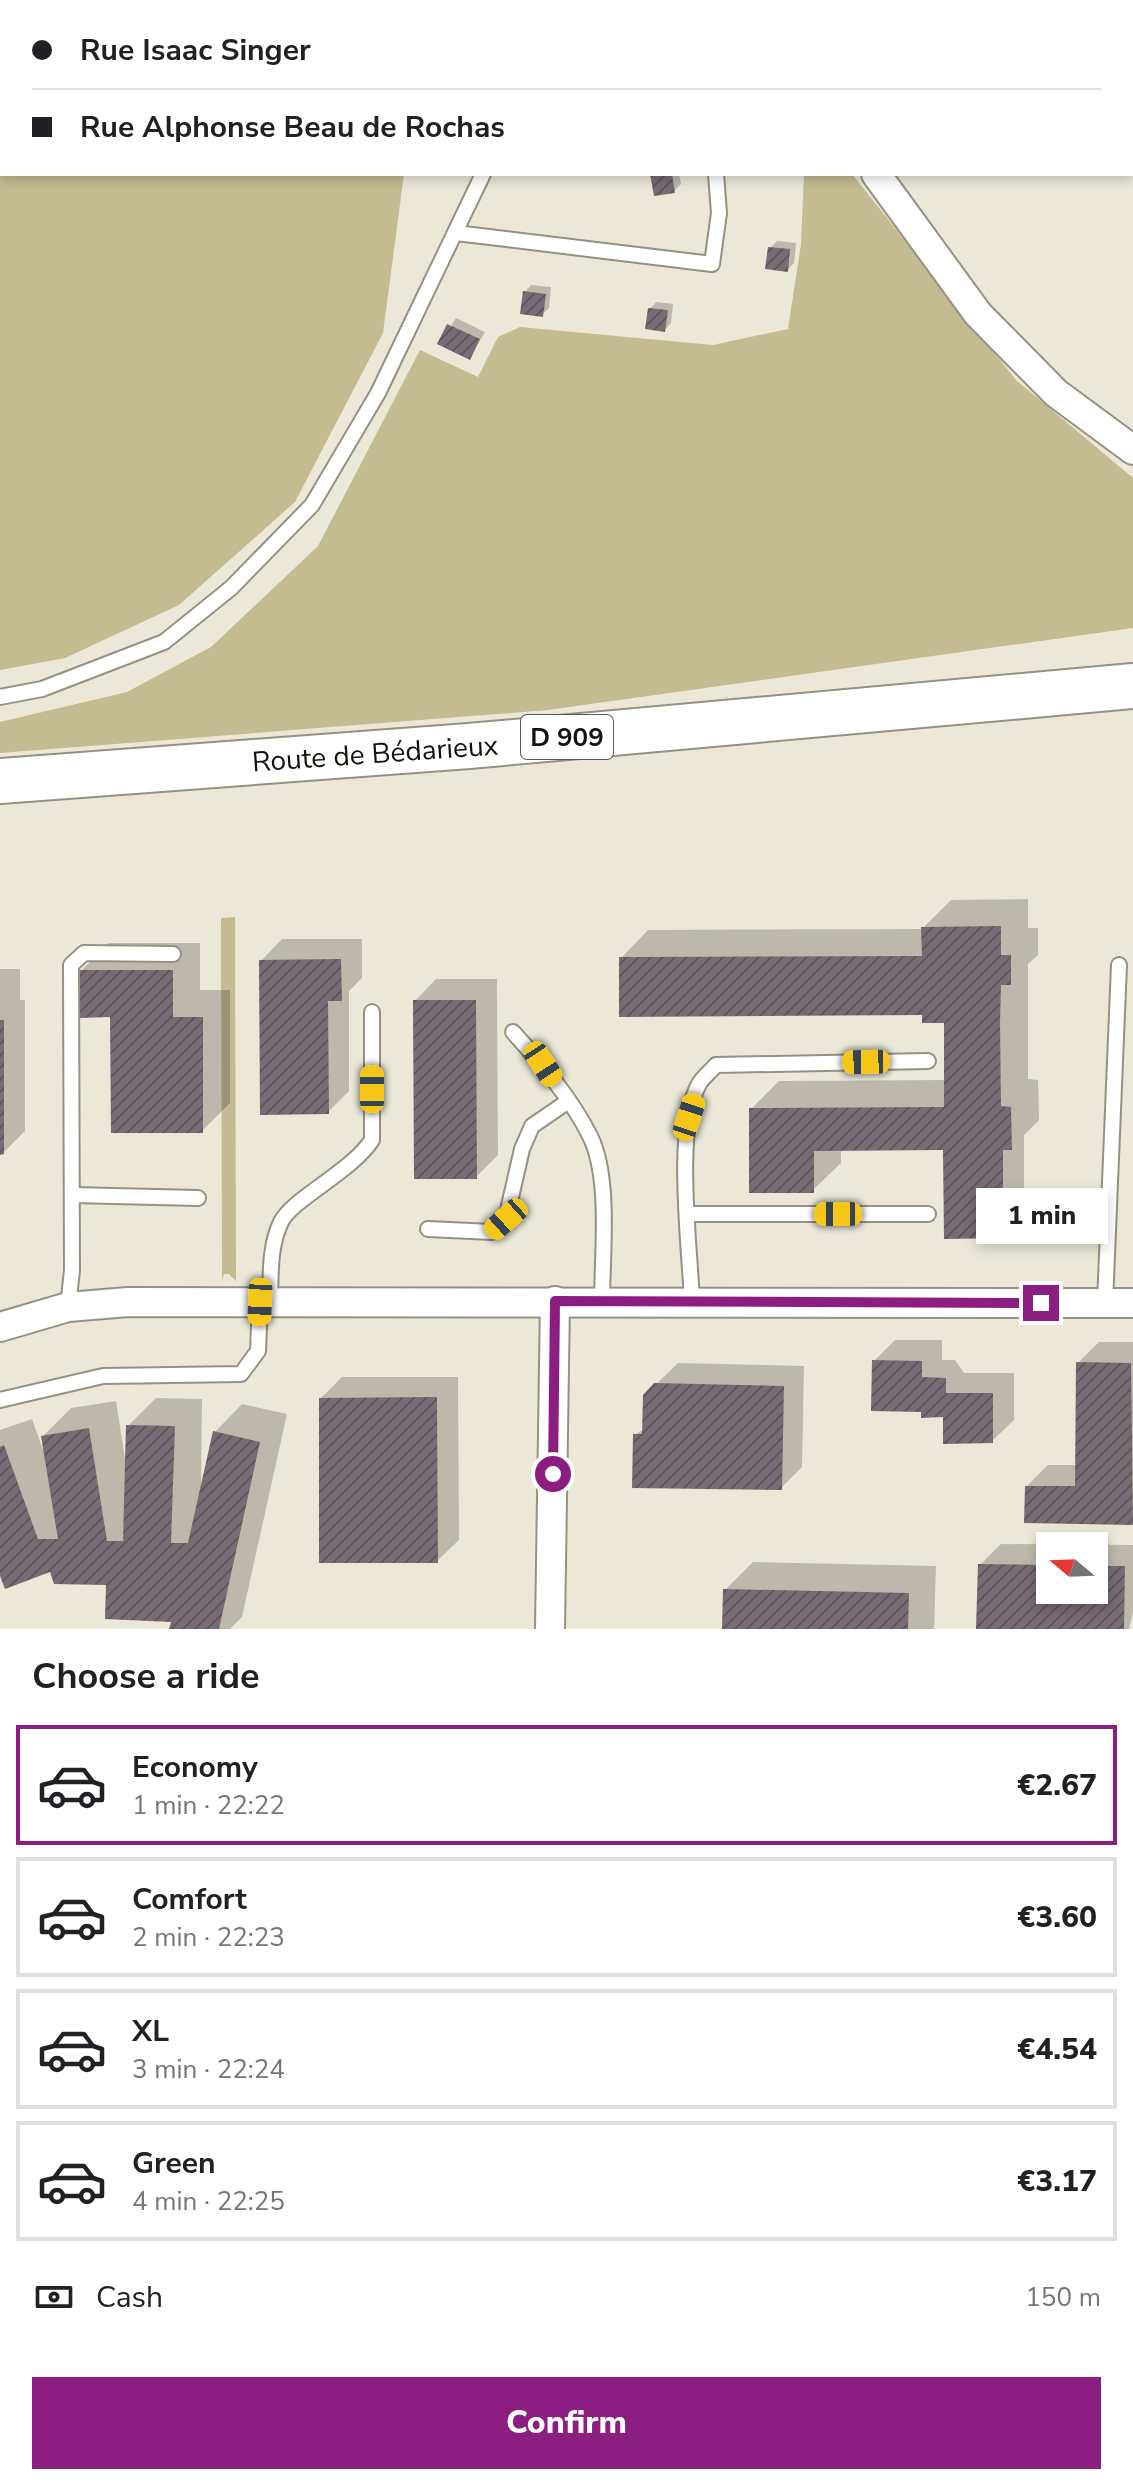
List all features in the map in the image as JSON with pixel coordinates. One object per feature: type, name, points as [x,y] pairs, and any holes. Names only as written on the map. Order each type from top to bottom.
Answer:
[{"type":"main road","name":"Route de Bédarieux","points":[[0,781],[469,746],[1133,686]]},
{"type":"street","points":[[877,176],[978,314],[1056,393],[1133,450]]},
{"type":"street","points":[[550,1629],[555,1301]]},
{"type":"street","points":[[0,1327],[68,1307],[128,1302],[1119,1303]]},
{"type":"lane","points":[[0,697],[42,689],[164,642],[231,588],[312,505],[378,393],[482,176]]},
{"type":"lane","points":[[456,233],[712,264],[719,213],[716,176]]},
{"type":"lane","points":[[68,1307],[72,1195],[71,965],[84,953],[173,954]]},
{"type":"lane","points":[[1119,965],[1119,1303]]},
{"type":"lane","points":[[0,1400],[103,1376],[241,1374],[258,1351],[272,1251],[282,1220],[360,1158],[372,1140],[372,1012]]},
{"type":"lane","points":[[513,1032],[543,1064],[591,1138],[601,1187],[602,1302]]},
{"type":"lane","points":[[692,1302],[688,1214],[689,1117],[699,1084],[716,1065],[928,1061]]},
{"type":"lane","points":[[428,1229],[492,1232],[506,1219],[522,1149],[532,1126],[567,1102]]},
{"type":"lane","points":[[72,1195],[198,1198]]},
{"type":"lane","points":[[688,1214],[928,1214]]},
{"type":"shaded area","points":[[0,176],[404,176],[383,333],[295,502],[179,605],[65,658],[0,670]]},
{"type":"shaded area","points":[[804,176],[854,176],[1016,380],[1133,478],[1133,628],[548,710],[0,753],[0,722],[127,692],[211,647],[318,546],[420,350],[478,377],[498,337],[520,327],[713,345],[788,329],[801,244]]},
{"type":"shaded area","points":[[235,917],[236,1281],[229,1274],[224,1274],[222,1281],[221,918]]},
{"type":"building","points":[[650,176],[672,176],[675,193],[654,196]]},
{"type":"building","points":[[768,247],[790,249],[788,272],[765,269]]},
{"type":"building","points":[[523,291],[546,294],[543,317],[520,314]]},
{"type":"building","points":[[648,308],[668,310],[665,332],[645,329]]},
{"type":"building","points":[[447,324],[480,339],[470,360],[437,344]]},
{"type":"building","points":[[1001,926],[1001,955],[1011,955],[1011,985],[1001,985],[1001,1106],[1011,1107],[1012,1150],[1003,1150],[1003,1238],[944,1239],[943,1150],[814,1151],[814,1193],[749,1193],[749,1108],[944,1107],[944,1023],[922,1023],[922,1015],[619,1017],[619,957],[922,956],[921,927]]},
{"type":"building","points":[[341,959],[342,1001],[328,1001],[329,1114],[260,1115],[259,960]]},
{"type":"building","points":[[79,970],[173,970],[173,1017],[203,1017],[203,1133],[111,1133],[110,1017],[80,1018]]},
{"type":"building","points":[[413,1000],[476,1000],[477,1179],[414,1179]]},
{"type":"building","points":[[0,1020],[4,1020],[4,1154],[0,1155]]},
{"type":"building","points":[[872,1360],[922,1361],[922,1377],[946,1378],[946,1393],[993,1393],[993,1443],[943,1444],[943,1417],[921,1418],[921,1412],[871,1411]]},
{"type":"building","points":[[1076,1362],[1131,1363],[1133,1525],[1024,1523],[1025,1486],[1075,1486]]},
{"type":"building","points":[[654,1383],[784,1386],[782,1490],[632,1488],[633,1434],[642,1434],[643,1395]]},
{"type":"building","points":[[437,1397],[438,1563],[319,1563],[319,1398]]},
{"type":"building","points":[[126,1425],[175,1426],[171,1543],[188,1543],[213,1431],[260,1442],[219,1629],[169,1629],[171,1622],[105,1619],[106,1585],[54,1584],[50,1572],[5,1589],[0,1576],[0,1447],[4,1445],[38,1539],[58,1539],[41,1436],[89,1428],[107,1541],[123,1541]]},
{"type":"building","points":[[978,1564],[1036,1565],[1036,1604],[1108,1604],[1108,1566],[1125,1566],[1124,1629],[976,1629]]},
{"type":"building","points":[[723,1589],[909,1593],[908,1629],[722,1629]]},
{"type":"route","points":[[553,1474],[555,1301],[1041,1303]]}]
